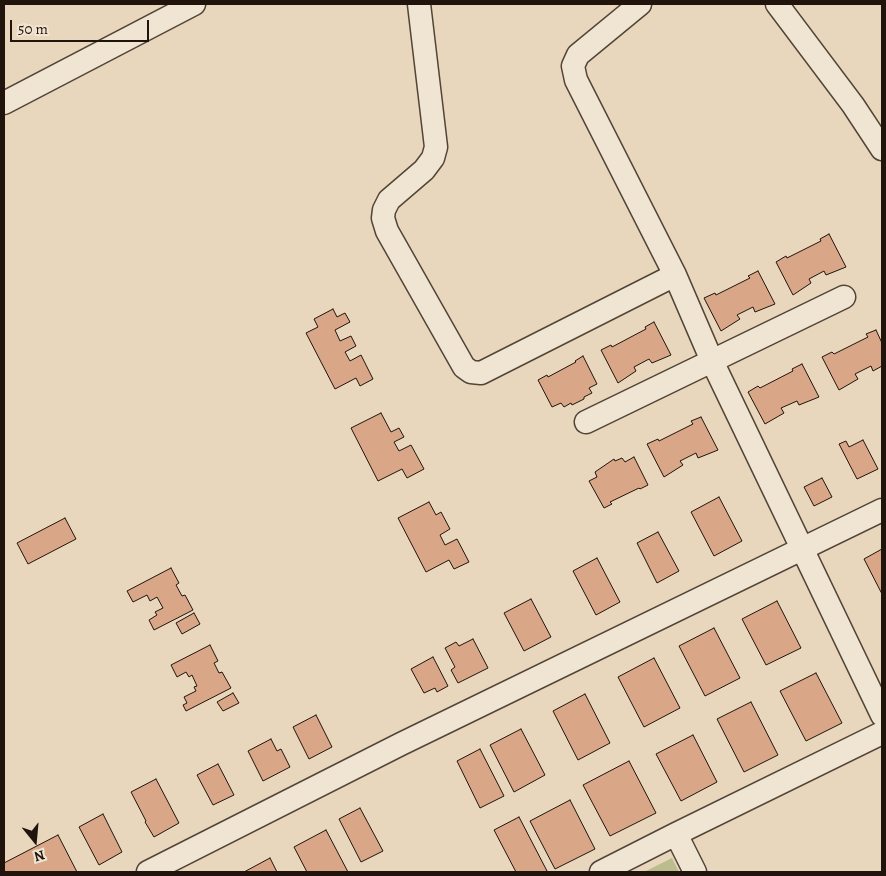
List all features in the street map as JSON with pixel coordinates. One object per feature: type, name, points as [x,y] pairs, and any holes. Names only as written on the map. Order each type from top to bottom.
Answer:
[{"type":"street","points":[[4,103],[194,4]]},
{"type":"street","points":[[419,4],[436,147],[433,158],[424,170],[389,200],[384,210],[384,218],[387,231],[464,367],[471,372],[481,373],[675,275]]},
{"type":"street","points":[[640,4],[578,54],[572,66],[576,80],[675,275],[712,361],[882,715]]},
{"type":"street","points":[[777,4],[853,104],[882,150]]},
{"type":"street","points":[[586,422],[844,297]]},
{"type":"street","points":[[148,872],[402,744],[882,510]]},
{"type":"street","points":[[601,872],[882,733]]},
{"type":"street","points":[[676,834],[695,872]]},
{"type":"green space","points":[[672,858],[679,872],[644,872]]},
{"type":"building","points":[[829,234],[846,267],[826,275],[824,271],[809,279],[811,283],[793,295],[776,262],[821,241],[820,239]]},
{"type":"building","points":[[758,271],[775,304],[755,312],[753,307],[737,315],[740,319],[721,331],[704,298],[715,293],[716,295],[750,278],[748,276]]},
{"type":"building","points":[[333,309],[337,317],[345,313],[350,322],[335,330],[340,341],[351,336],[356,346],[345,352],[350,361],[361,355],[373,379],[360,386],[356,378],[335,389],[306,333],[318,327],[314,319]]},
{"type":"building","points":[[654,322],[671,355],[652,363],[649,359],[634,367],[636,371],[618,383],[601,350],[611,345],[612,347],[646,329],[645,327]]},
{"type":"building","points":[[876,330],[882,343],[882,366],[873,371],[871,366],[855,374],[858,379],[839,390],[822,357],[832,352],[834,354],[868,337],[866,334]]},
{"type":"building","points":[[583,356],[597,384],[589,388],[592,393],[572,405],[571,403],[564,407],[561,403],[552,407],[538,380],[547,375],[548,377],[576,362]]},
{"type":"building","points":[[802,364],[819,397],[799,405],[797,401],[781,408],[784,413],[765,424],[748,392],[793,371],[792,369]]},
{"type":"building","points":[[381,413],[391,432],[399,428],[404,437],[394,442],[399,451],[411,445],[424,469],[407,478],[402,469],[378,481],[351,428]]},
{"type":"building","points":[[701,417],[718,450],[698,458],[696,453],[680,461],[683,465],[664,477],[647,444],[658,439],[659,441],[693,424],[691,421]]},
{"type":"building","points":[[863,440],[878,469],[857,479],[839,444],[846,441],[849,447]]},
{"type":"building","points":[[634,457],[648,485],[610,502],[612,504],[604,508],[589,481],[597,477],[595,472],[614,459],[615,461],[622,458],[625,462]]},
{"type":"building","points":[[822,478],[832,497],[814,506],[804,487]]},
{"type":"building","points":[[719,497],[742,541],[714,556],[691,512]]},
{"type":"building","points":[[429,502],[436,515],[441,512],[450,529],[440,535],[445,545],[457,539],[469,562],[454,569],[449,560],[426,572],[398,518]]},
{"type":"building","points":[[65,518],[76,539],[28,564],[17,543]]},
{"type":"building","points":[[658,532],[679,571],[657,583],[637,543]]},
{"type":"building","points":[[882,549],[882,594],[864,559]]},
{"type":"building","points":[[597,558],[620,602],[596,615],[573,571]]},
{"type":"building","points":[[171,568],[179,583],[176,585],[182,596],[185,595],[193,610],[154,630],[149,620],[157,615],[155,612],[163,608],[157,597],[150,601],[147,595],[133,602],[127,591]]},
{"type":"building","points":[[531,599],[551,637],[524,651],[504,613]]},
{"type":"building","points":[[777,601],[801,648],[766,665],[742,619]]},
{"type":"building","points":[[194,613],[200,624],[182,634],[176,623]]},
{"type":"building","points":[[714,628],[740,678],[705,696],[679,646]]},
{"type":"building","points":[[473,639],[488,668],[458,683],[451,670],[455,667],[445,648],[456,642],[459,646]]},
{"type":"building","points":[[210,645],[218,661],[214,663],[219,673],[222,672],[231,688],[186,711],[183,705],[187,703],[184,697],[196,691],[194,687],[197,686],[192,675],[189,677],[186,672],[177,677],[171,665]]},
{"type":"building","points":[[433,657],[448,686],[437,692],[435,688],[424,693],[411,669]]},
{"type":"building","points":[[654,658],[680,708],[644,727],[618,677]]},
{"type":"building","points":[[816,673],[842,723],[806,741],[780,691]]},
{"type":"building","points":[[233,693],[239,703],[223,711],[217,702]]},
{"type":"building","points":[[585,694],[610,743],[578,760],[553,711]]},
{"type":"building","points":[[751,702],[778,755],[744,772],[717,719]]},
{"type":"building","points":[[316,715],[332,747],[309,759],[293,727]]},
{"type":"building","points":[[521,729],[545,775],[514,792],[490,745]]},
{"type":"building","points":[[693,735],[717,782],[681,801],[656,754]]},
{"type":"building","points":[[271,739],[277,751],[281,749],[290,767],[263,781],[248,751]]},
{"type":"building","points":[[480,749],[504,796],[480,808],[457,761]]},
{"type":"building","points":[[629,761],[656,813],[610,836],[583,785]]},
{"type":"building","points":[[218,764],[234,795],[213,805],[197,775]]},
{"type":"building","points":[[156,779],[179,823],[154,837],[131,792]]},
{"type":"building","points":[[570,800],[595,849],[555,869],[530,821]]},
{"type":"building","points":[[360,808],[383,851],[361,862],[339,819]]},
{"type":"building","points":[[103,814],[122,852],[99,865],[79,827]]},
{"type":"building","points":[[519,817],[547,871],[516,872],[494,830]]},
{"type":"building","points":[[326,830],[348,872],[307,872],[294,847]]},
{"type":"building","points":[[58,835],[77,872],[4,872],[4,863]]},
{"type":"building","points":[[270,858],[277,872],[244,872]]}]
